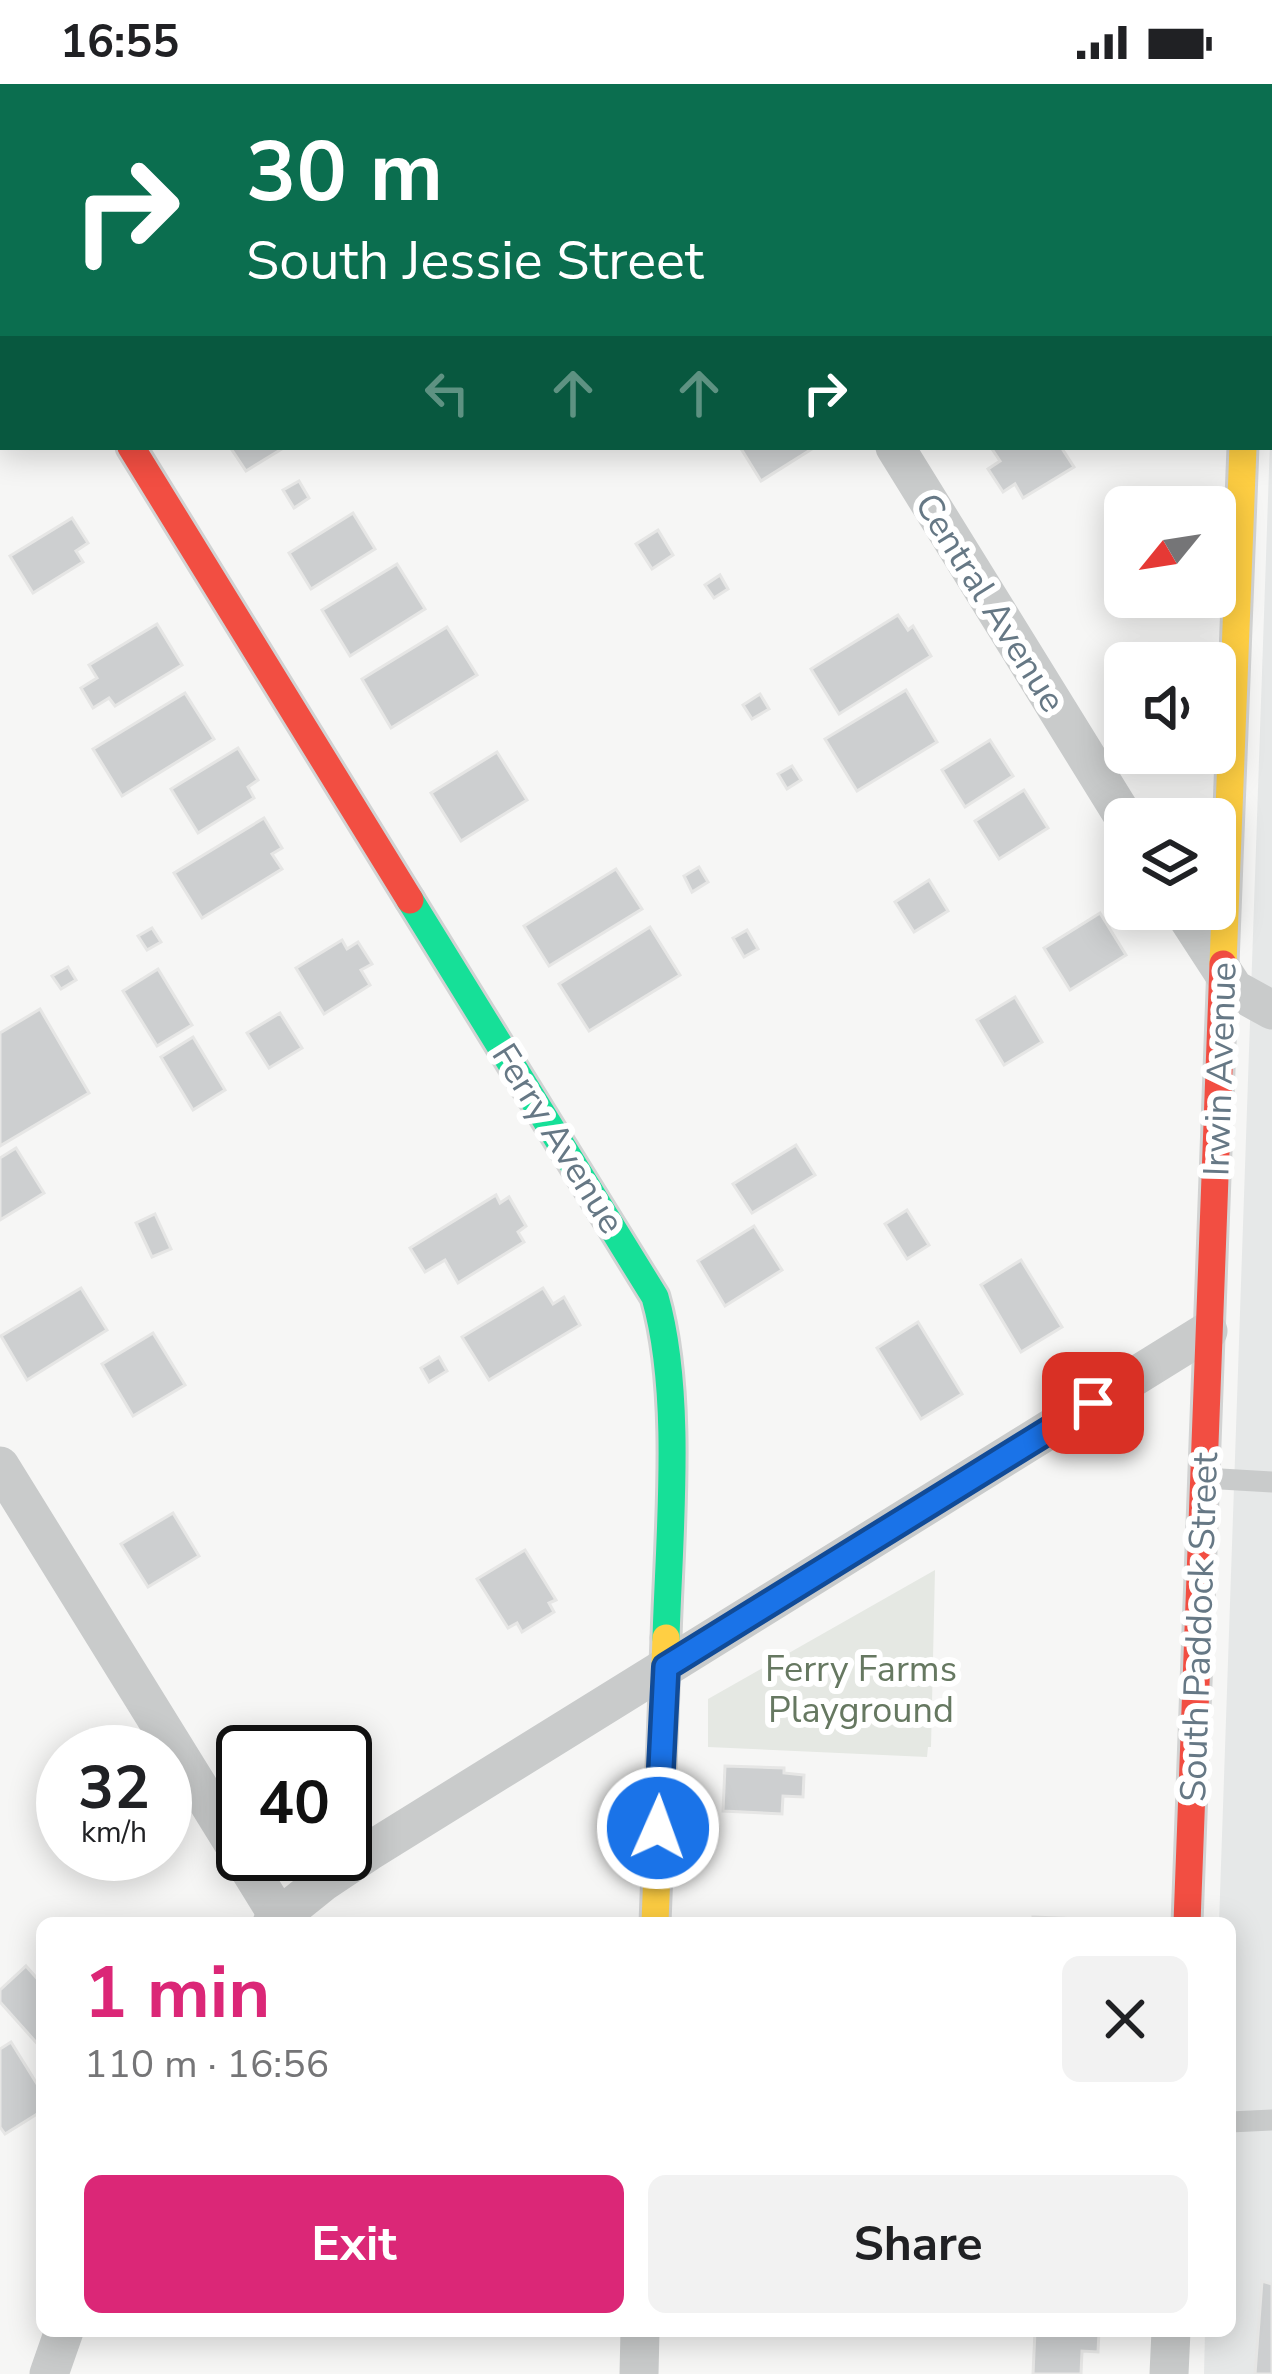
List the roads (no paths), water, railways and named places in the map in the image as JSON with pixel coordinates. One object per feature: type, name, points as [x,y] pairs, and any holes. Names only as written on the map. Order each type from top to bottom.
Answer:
[{"type":"street","name":"Ferry Avenue","points":[[133,450],[656,1297],[669,1365],[666,1667],[655,1917]]},
{"type":"street","name":"Central Avenue","points":[[897,450],[1112,798]]},
{"type":"street","name":"Irwin Avenue","points":[[1208,1331],[1243,450]]},
{"type":"street","points":[[1195,930],[1245,998],[1272,1010]]},
{"type":"street","points":[[279,1917],[338,1872],[1208,1331]]},
{"type":"street","name":"South Paddock Street","points":[[1186,1917],[1208,1331]]},
{"type":"street","points":[[0,1466],[273,1917]]},
{"type":"street","points":[[49,2374],[62,2337]]},
{"type":"street","points":[[639,2374],[640,2337]]},
{"type":"street","points":[[1169,2374],[1171,2337]]},
{"type":"lane","points":[[1203,1478],[1272,1481]]},
{"type":"lane","points":[[1236,2122],[1272,2120]]},
{"type":"park label","name":"Ferry Farms Playground","points":[[861,1688]]}]
